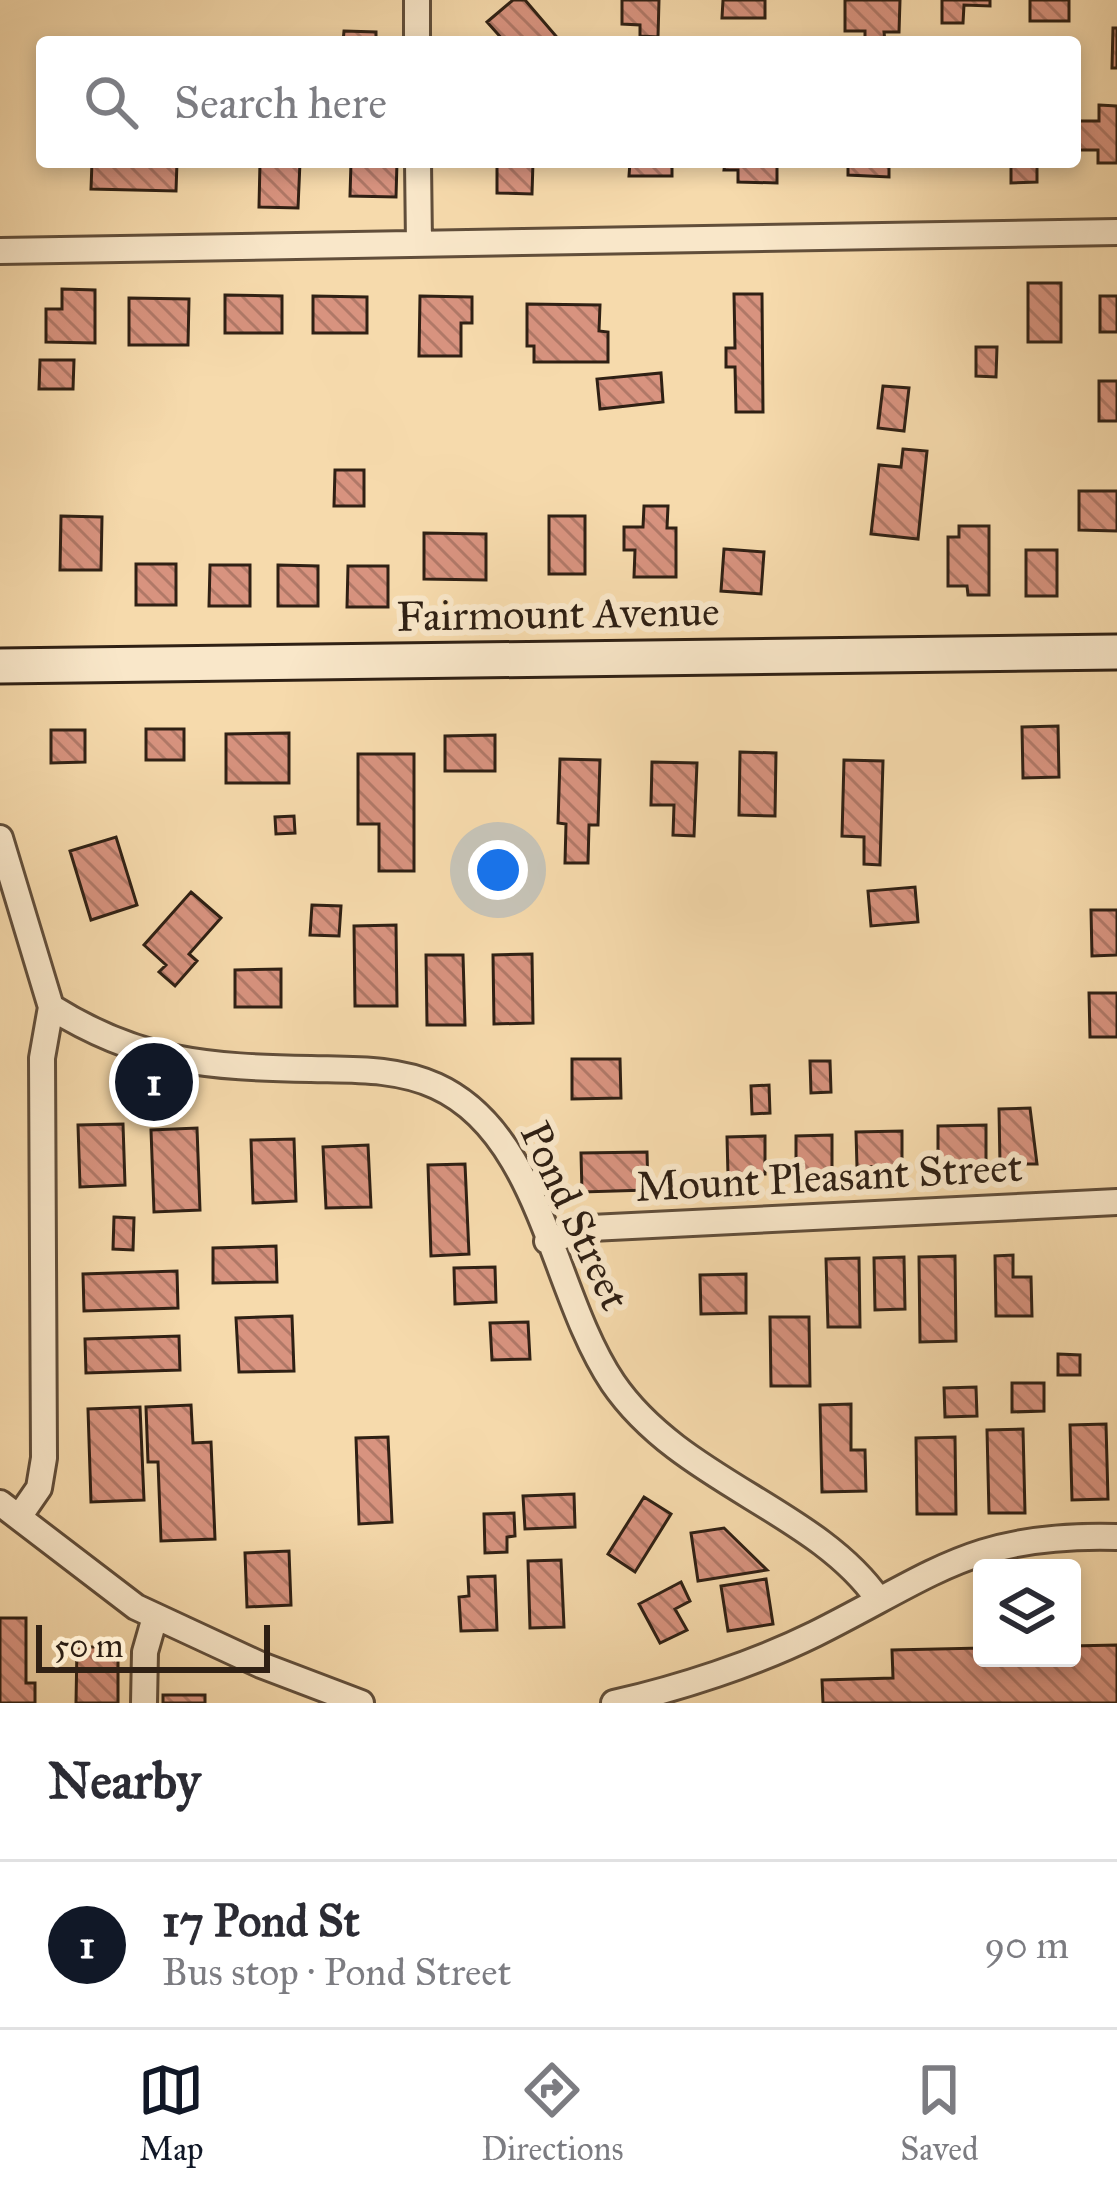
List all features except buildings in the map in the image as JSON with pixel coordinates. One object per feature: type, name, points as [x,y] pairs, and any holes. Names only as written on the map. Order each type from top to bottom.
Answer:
[{"type":"street","points":[[417,0],[417,36]]},
{"type":"street","points":[[418,168],[419,244]]},
{"type":"street","points":[[0,250],[1117,232]]},
{"type":"street","name":"Fairmount Avenue","points":[[0,666],[1117,652]]},
{"type":"street","points":[[0,838],[51,1007],[42,1058],[44,1457],[39,1488],[9,1510],[155,1618],[361,1703]]},
{"type":"street","name":"Pond Street","points":[[51,1007],[85,1028],[164,1060],[212,1067],[372,1071],[433,1085],[469,1106],[498,1133],[602,1365],[627,1401],[703,1469],[847,1564],[878,1599]]},
{"type":"street","name":"Mount Pleasant Street","points":[[548,1240],[591,1228],[1117,1202]]},
{"type":"street","points":[[614,1703],[790,1645],[953,1560],[1001,1543],[1117,1538]]},
{"type":"street","points":[[144,1703],[145,1652],[155,1618]]},
{"type":"place","name":"17 Pond St","points":[[154,1082]]}]
